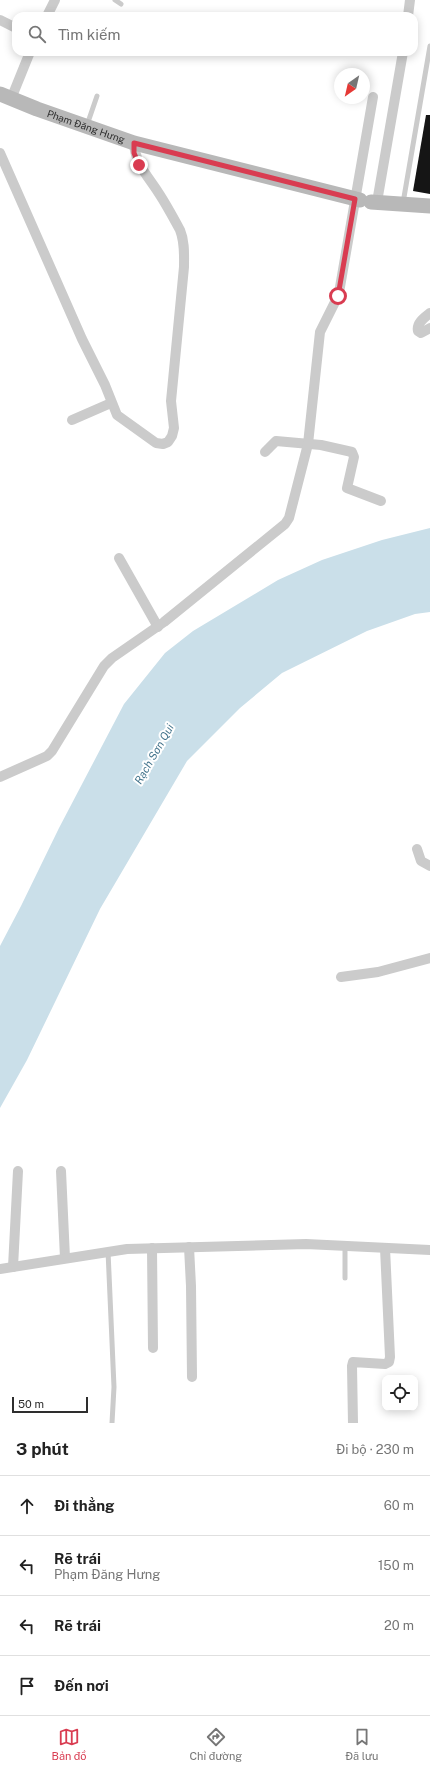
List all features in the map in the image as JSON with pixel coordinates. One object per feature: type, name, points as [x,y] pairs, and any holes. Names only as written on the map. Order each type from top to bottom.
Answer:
[{"type":"street","points":[[49,12],[55,0]]},
{"type":"street","points":[[408,12],[410,0]]},
{"type":"street","points":[[0,20],[12,26]]},
{"type":"street","points":[[5,96],[28,56]]},
{"type":"street","points":[[0,777],[47,756],[52,751],[104,666],[112,658],[158,627],[285,524],[291,511],[314,444],[320,332],[338,296],[366,201],[402,56]]},
{"type":"street","name":"Phạm Đăng Hưng","points":[[5,96],[134,143],[366,201],[430,206]]},
{"type":"street","points":[[366,201],[373,97]]},
{"type":"street","points":[[0,153],[82,339],[106,385],[111,403],[117,415],[156,443],[163,444],[168,442],[172,436],[174,428],[171,401],[184,267],[183,236],[159,193],[139,165],[134,153],[134,143]]},
{"type":"street","points":[[430,313],[417,327],[418,331],[421,333],[430,328]]},
{"type":"street","points":[[72,420],[111,403]]},
{"type":"street","points":[[265,452],[276,441],[314,444],[352,452],[354,457],[347,488],[381,501]]},
{"type":"street","points":[[119,558],[158,627]]},
{"type":"street","points":[[417,849],[421,861],[430,866]]},
{"type":"street","points":[[341,977],[378,972],[430,958]]},
{"type":"street","points":[[13,1267],[18,1171]]},
{"type":"street","points":[[61,1171],[64,1258]]},
{"type":"street","points":[[0,1269],[108,1251],[152,1248],[306,1244],[430,1250]]},
{"type":"street","points":[[189,1247],[192,1377]]},
{"type":"street","points":[[152,1248],[153,1348]]},
{"type":"street","points":[[352,1423],[353,1362],[384,1364],[389,1362],[390,1357],[385,1248]]},
{"type":"lane","points":[[115,0],[121,4]]},
{"type":"lane","points":[[403,204],[428,74],[430,46]]},
{"type":"lane","points":[[87,126],[97,96]]},
{"type":"lane","points":[[345,1246],[346,1278]]},
{"type":"lane","points":[[108,1251],[114,1387],[112,1423]]},
{"type":"water","name":"Rạch Sơn Qui","points":[[430,528],[430,612],[415,614],[367,631],[282,673],[240,708],[187,761],[100,909],[27,1060],[0,1108],[0,946],[59,828],[124,704],[165,653],[193,631],[278,580],[322,560],[382,540]]},
{"type":"building","points":[[426,115],[430,115],[430,194],[413,191]]},
{"type":"route","points":[[139,165],[134,153],[134,143],[350,199],[355,199],[338,296]]}]
